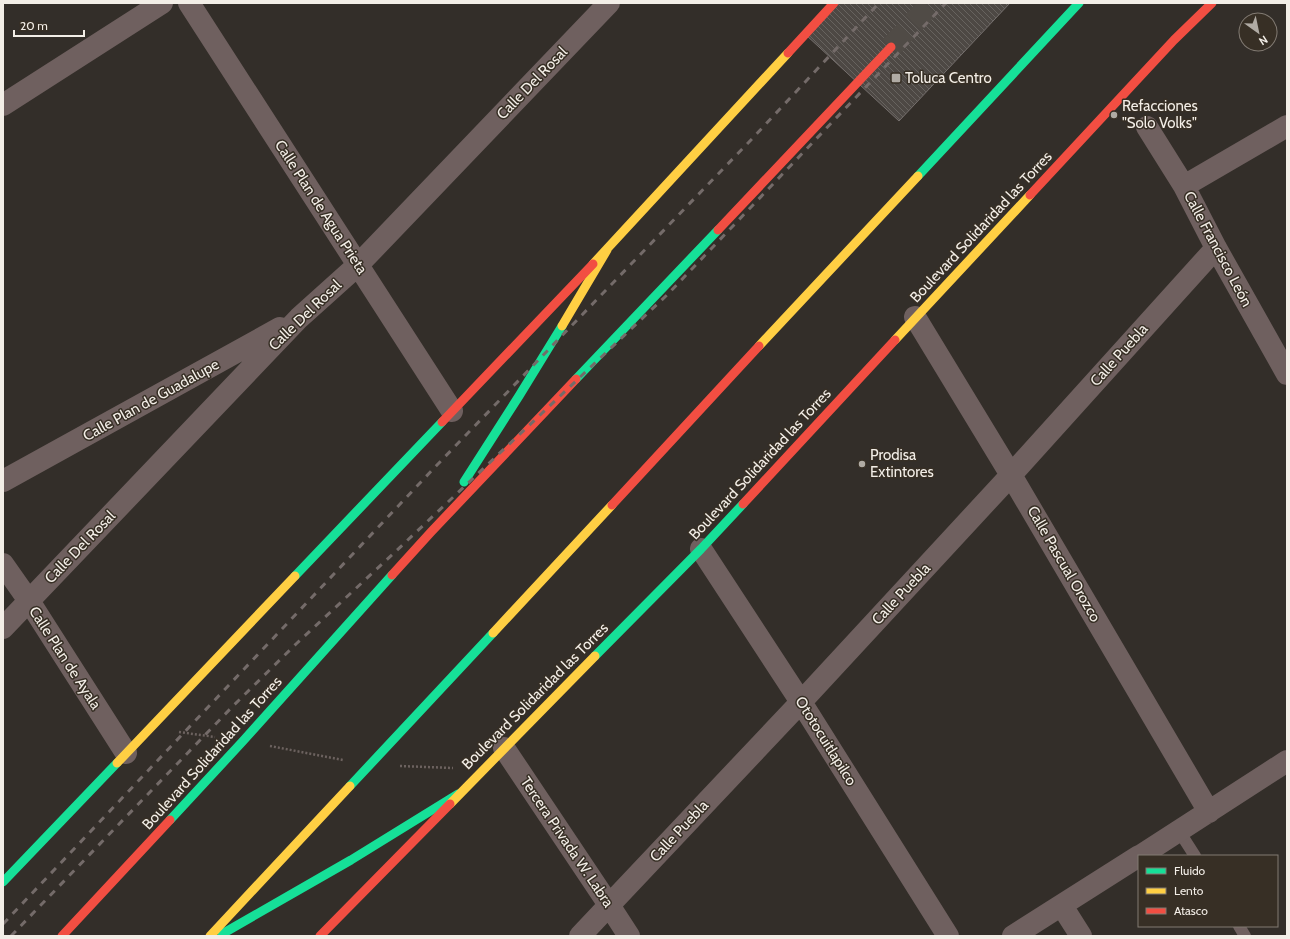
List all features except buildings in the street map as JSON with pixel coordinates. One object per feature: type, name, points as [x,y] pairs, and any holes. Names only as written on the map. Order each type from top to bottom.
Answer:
[{"type":"main road","points":[[3,882],[607,250],[834,3]]},
{"type":"main road","points":[[210,936],[371,765],[1079,3]]},
{"type":"main road","name":"Boulevard Solidaridad las Torres","points":[[320,936],[700,548],[1174,40],[1212,3]]},
{"type":"main road","name":"Boulevard Solidaridad las Torres","points":[[62,936],[242,741],[431,532],[891,47]]},
{"type":"main road","points":[[431,532],[496,433],[607,250]]},
{"type":"main road","points":[[219,936],[351,860],[458,794]]},
{"type":"street","points":[[3,105],[162,3]]},
{"type":"street","name":"Calle Plan de Agua Prieta","points":[[189,3],[452,411]]},
{"type":"street","name":"Calle Del Rosal","points":[[3,628],[299,318],[358,265],[609,3]]},
{"type":"street","points":[[1184,186],[1287,126]]},
{"type":"street","name":"Calle Francisco León","points":[[1147,127],[1184,186],[1216,248],[1287,374]]},
{"type":"street","name":"Calle Puebla","points":[[580,936],[801,702],[1011,475],[1216,248]]},
{"type":"street","name":"Calle Pascual Orozco","points":[[915,317],[1011,475],[1209,812]]},
{"type":"street","name":"Calle Plan de Guadalupe","points":[[3,481],[299,318]]},
{"type":"street","name":"Ototocuitlapilco","points":[[700,548],[801,702],[948,936]]},
{"type":"street","name":"Calle Plan de Ayala","points":[[3,564],[126,753]]},
{"type":"street","name":"Tercera Privada W. Labra","points":[[504,748],[610,905],[629,936]]},
{"type":"street","points":[[1141,855],[1287,761]]},
{"type":"street","points":[[1013,936],[1138,857]]},
{"type":"street","points":[[1062,906],[1081,936]]},
{"type":"lane","points":[[1179,831],[1194,855]]},
{"type":"lane","points":[[1240,927],[1245,936]]},
{"type":"path","points":[[150,728],[242,741],[371,765],[483,769]]},
{"type":"tunnel","points":[[891,47],[932,3]]},
{"type":"railway","points":[[3,924],[437,465],[749,142],[879,3]]},
{"type":"railway","points":[[11,936],[233,706],[296,644],[667,295],[946,3]]},
{"type":"traffic: fast","points":[[918,176],[1079,3]]},
{"type":"traffic: fast","points":[[576,379],[718,230]]},
{"type":"traffic: fast","points":[[464,482],[562,326]]},
{"type":"traffic: fast","points":[[295,576],[442,422]]},
{"type":"traffic: fast","points":[[595,656],[701,549],[743,504]]},
{"type":"traffic: fast","points":[[170,820],[392,575]]},
{"type":"traffic: fast","points":[[350,786],[493,633]]},
{"type":"traffic: fast","points":[[3,882],[117,763]]},
{"type":"traffic: fast","points":[[222,934],[351,860],[458,794]]},
{"type":"traffic: slow","points":[[593,264],[788,53]]},
{"type":"traffic: slow","points":[[759,346],[918,176]]},
{"type":"traffic: slow","points":[[895,340],[1030,195]]},
{"type":"traffic: slow","points":[[562,326],[607,250]]},
{"type":"traffic: slow","points":[[493,633],[612,505]]},
{"type":"traffic: slow","points":[[117,763],[295,576]]},
{"type":"traffic: slow","points":[[450,804],[595,656]]},
{"type":"traffic: slow","points":[[210,936],[350,786]]},
{"type":"traffic: jam","points":[[788,53],[834,3]]},
{"type":"traffic: jam","points":[[1030,195],[1174,40],[1212,3]]},
{"type":"traffic: jam","points":[[718,230],[891,47]]},
{"type":"traffic: jam","points":[[442,422],[593,264]]},
{"type":"traffic: jam","points":[[743,504],[895,340]]},
{"type":"traffic: jam","points":[[612,505],[759,346]]},
{"type":"traffic: jam","points":[[392,575],[576,379]]},
{"type":"traffic: jam","points":[[320,936],[450,804]]},
{"type":"traffic: jam","points":[[62,936],[170,820]]},
{"type":"place","name":"Toluca Centro","points":[[896,78]]},
{"type":"place","name":"Refacciones \"Solo Volks\"","points":[[1114,115]]},
{"type":"place","name":"Prodisa Extintores","points":[[862,464]]}]
